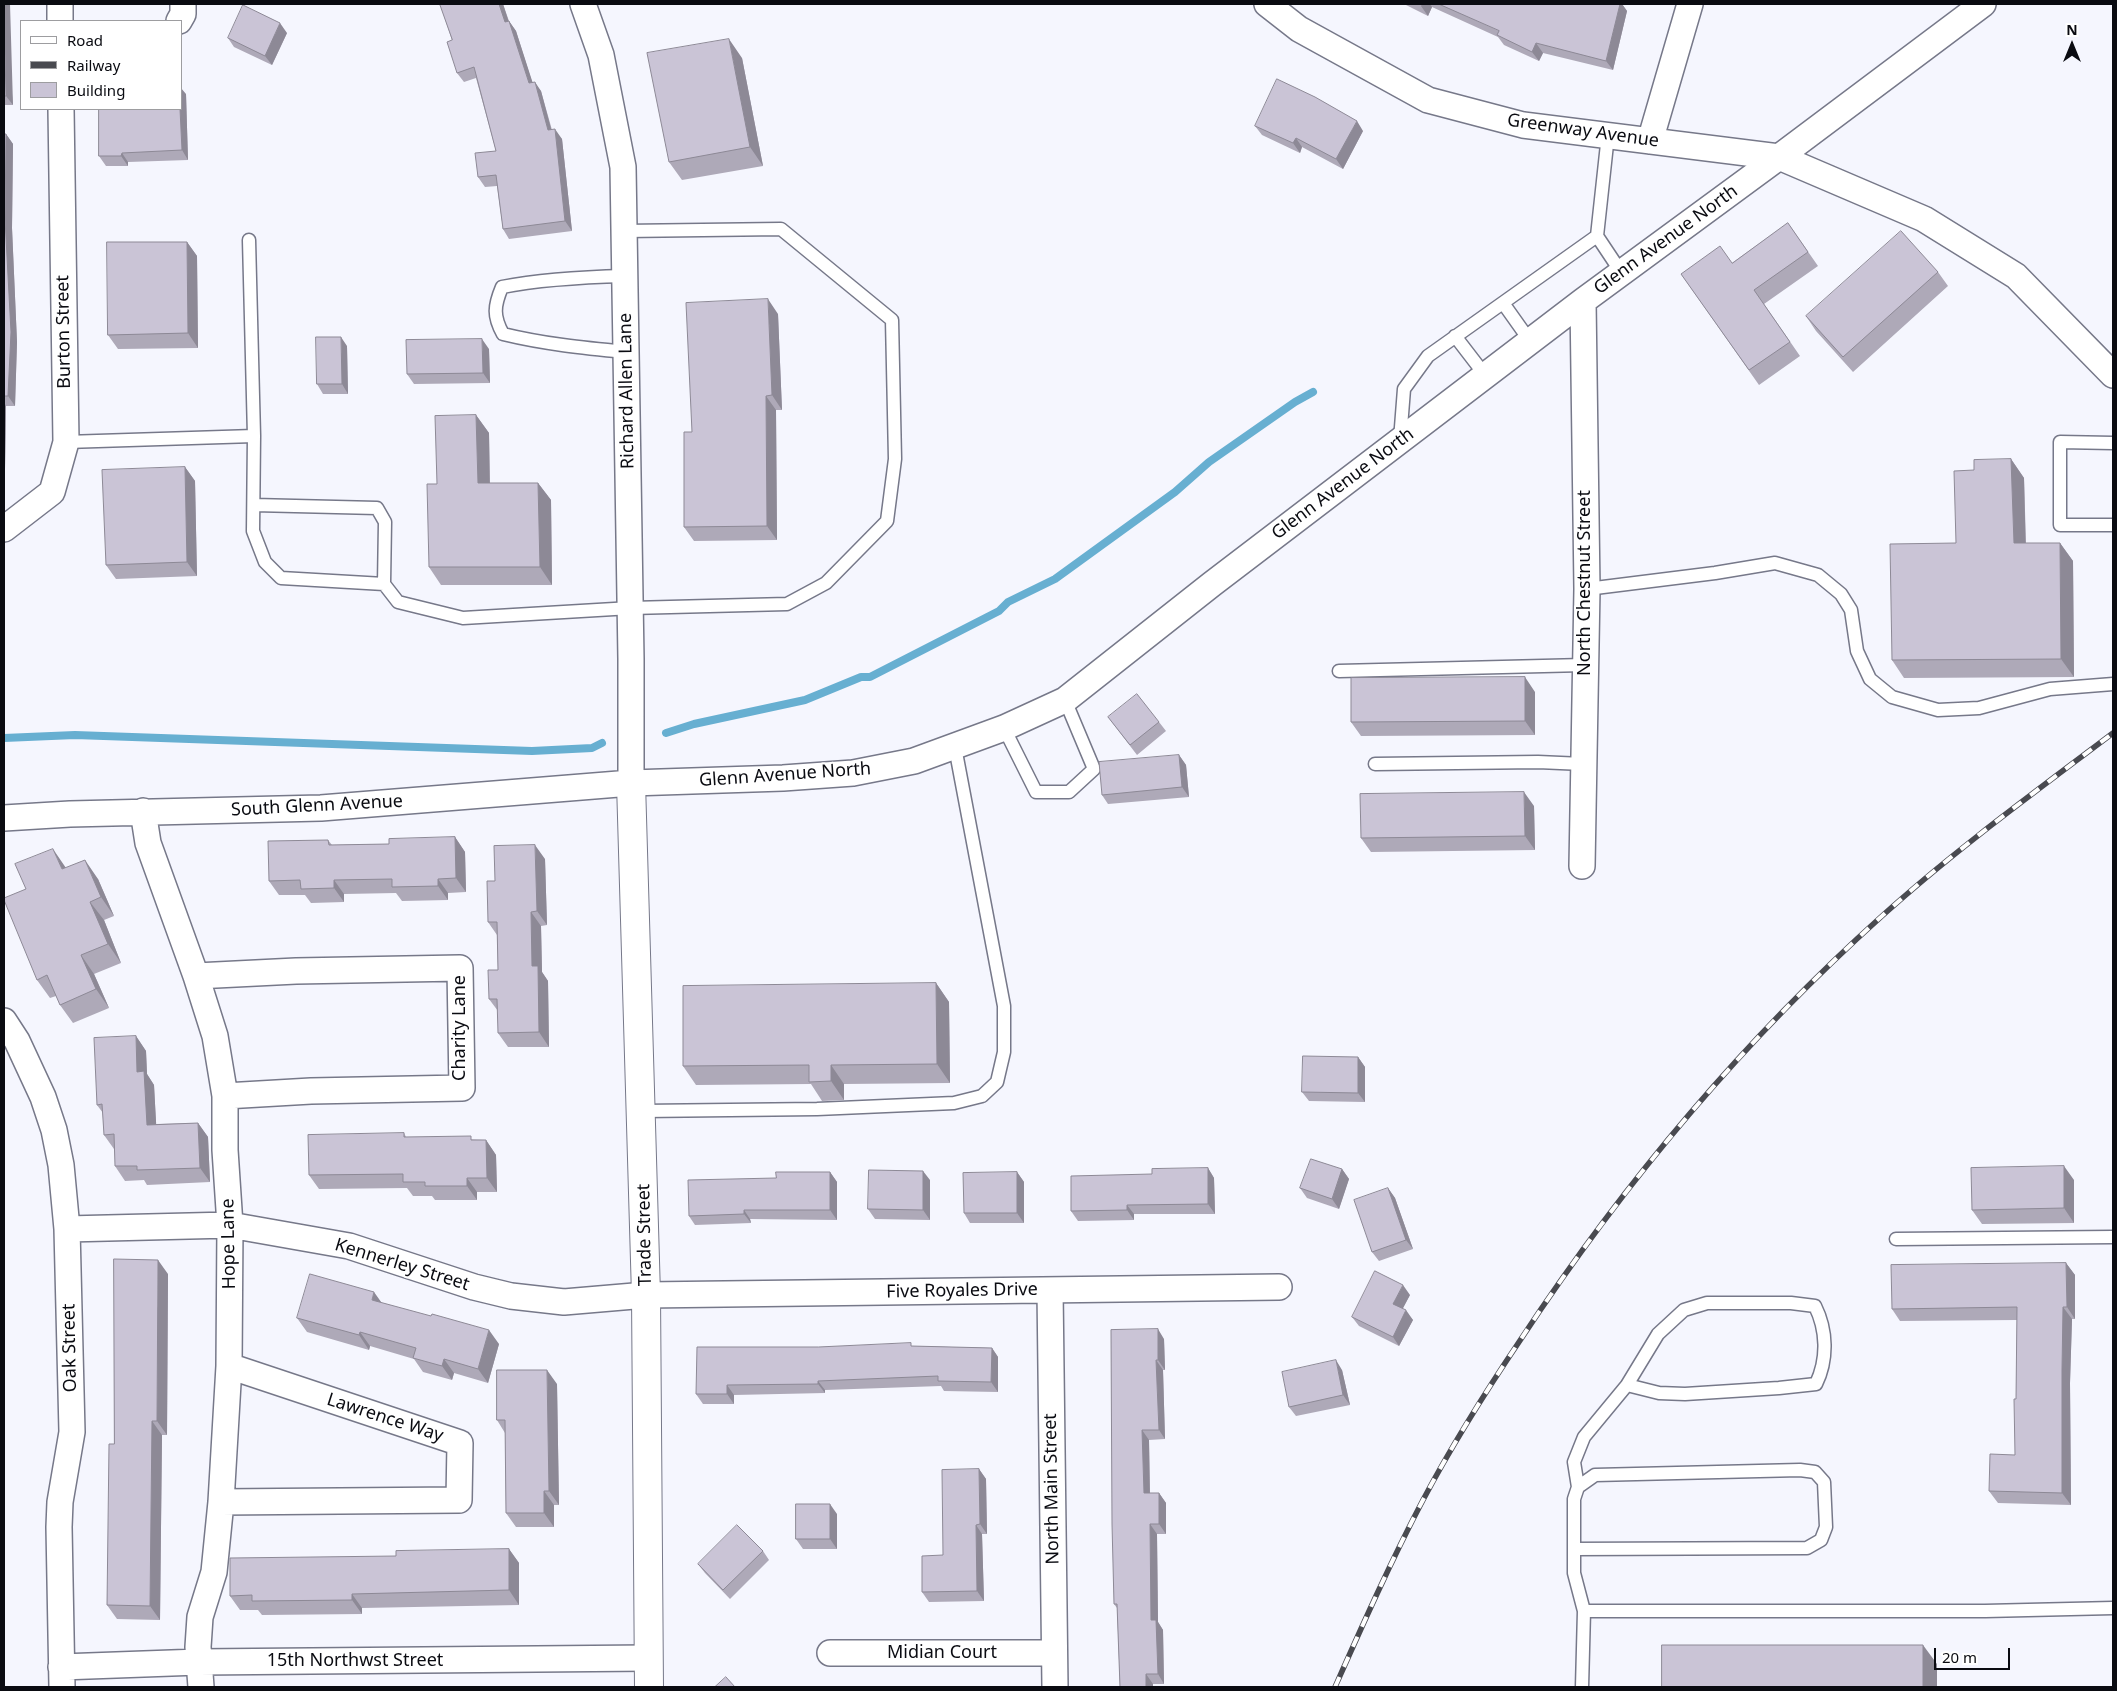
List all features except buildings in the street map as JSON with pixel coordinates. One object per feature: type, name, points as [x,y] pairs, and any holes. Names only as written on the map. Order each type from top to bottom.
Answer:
[{"type":"street","points":[[60,4],[60,20]]},
{"type":"street","points":[[180,20],[183,14],[183,4]]},
{"type":"street","name":"Richard Allen Lane","points":[[584,4],[600,54],[623,167],[631,608],[631,783]]},
{"type":"street","name":"Greenway Avenue","points":[[1266,4],[1299,29],[1428,100],[1523,125],[1779,157],[1924,219],[2016,276],[2113,375]]},
{"type":"street","points":[[1650,141],[1690,4]]},
{"type":"street","name":"Glenn Avenue North","points":[[631,783],[783,778],[853,773],[914,761],[955,747],[1004,728],[1065,700],[1212,584],[1485,375],[1983,4]]},
{"type":"street","name":"Burton Street","points":[[4,529],[52,492],[66,442],[60,110]]},
{"type":"street","name":"North Chestnut Street","points":[[1582,866],[1584,664],[1587,589],[1583,301]]},
{"type":"street","name":"South Glenn Avenue","points":[[4,818],[143,811],[321,808],[631,783]]},
{"type":"street","name":"Trade Street","points":[[631,783],[646,1295],[649,1687]]},
{"type":"street","name":"Hope Lane","points":[[143,811],[148,843],[196,976],[214,1036],[225,1096],[225,1150],[230,1225],[229,1366],[221,1502],[214,1572],[200,1617],[198,1647],[201,1687]]},
{"type":"street","name":"Charity Lane","points":[[196,976],[296,971],[460,968],[462,1088],[311,1091],[225,1096]]},
{"type":"street","name":"Oak Street","points":[[4,1021],[17,1041],[43,1097],[54,1130],[61,1165],[67,1229],[72,1432],[60,1502],[59,1526],[62,1677]]},
{"type":"street","name":"Kennerley Street","points":[[67,1229],[230,1225],[350,1246],[474,1287],[512,1296],[564,1302],[646,1295]]},
{"type":"street","name":"Five Royales Drive","points":[[646,1295],[1279,1287]]},
{"type":"street","name":"North Main Street","points":[[1050,1290],[1055,1687]]},
{"type":"street","name":"Lawrence Way","points":[[221,1502],[459,1500],[460,1443],[229,1366]]},
{"type":"street","name":"Midian Court","points":[[830,1653],[1054,1653]]},
{"type":"street","name":"15th Northwst Street","points":[[62,1677],[199,1662],[649,1658]]},
{"type":"lane","points":[[1608,135],[1597,236],[1621,272]]},
{"type":"lane","points":[[254,505],[377,508],[385,522],[384,584],[398,602],[463,618],[631,608],[787,604],[826,583],[887,521],[895,459],[892,320],[781,229],[624,231]]},
{"type":"lane","points":[[1400,440],[1404,389],[1428,356],[1597,236]]},
{"type":"lane","points":[[249,240],[254,436],[253,531],[264,562],[281,578],[384,584]]},
{"type":"lane","points":[[625,276],[582,277],[502,287],[495,304],[497,324],[503,334],[533,342],[626,352]]},
{"type":"lane","points":[[1503,303],[1530,341]]},
{"type":"lane","points":[[1455,336],[1485,375]]},
{"type":"lane","points":[[66,442],[254,436]]},
{"type":"lane","points":[[2113,443],[2060,442],[2060,525],[2113,525]]},
{"type":"lane","points":[[1587,589],[1715,573],[1775,563],[1818,576],[1841,594],[1851,610],[1857,651],[1870,679],[1892,698],[1938,710],[1980,708],[2050,689],[2113,684]]},
{"type":"lane","points":[[1339,671],[1584,664]]},
{"type":"lane","points":[[1004,728],[1036,792],[1069,792],[1094,769],[1065,700]]},
{"type":"lane","points":[[642,1111],[817,1110],[954,1103],[982,1096],[998,1082],[1004,1052],[1004,1006],[955,747]]},
{"type":"lane","points":[[1375,764],[1538,762],[1583,764]]},
{"type":"lane","points":[[1896,1240],[2113,1237]]},
{"type":"lane","points":[[1582,1687],[1584,1611],[1574,1573],[1574,1500],[1578,1487],[1574,1462],[1584,1437],[1627,1385],[1658,1334],[1684,1310],[1707,1303],[1791,1303],[1815,1306],[1823,1321],[1823,1368],[1816,1384],[1685,1394],[1658,1393],[1627,1385]]},
{"type":"lane","points":[[1574,1549],[1807,1548],[1821,1540],[1826,1527],[1824,1482],[1815,1472],[1800,1470],[1596,1475],[1578,1487]]},
{"type":"lane","points":[[1584,1611],[1985,1611],[2113,1608]]},
{"type":"waterway","points":[[666,733],[694,724],[805,700],[861,677],[870,677],[999,611],[1008,602],[1055,579],[1175,492],[1209,462],[1295,402],[1313,392]]},
{"type":"waterway","points":[[4,738],[75,735],[532,751],[592,748],[602,743]]},
{"type":"railway","points":[[1335,1687],[1423,1500],[1495,1378],[1560,1281],[1601,1225],[1688,1116],[1734,1063],[1782,1013],[1831,963],[1882,916],[2025,799],[2113,733]]}]
